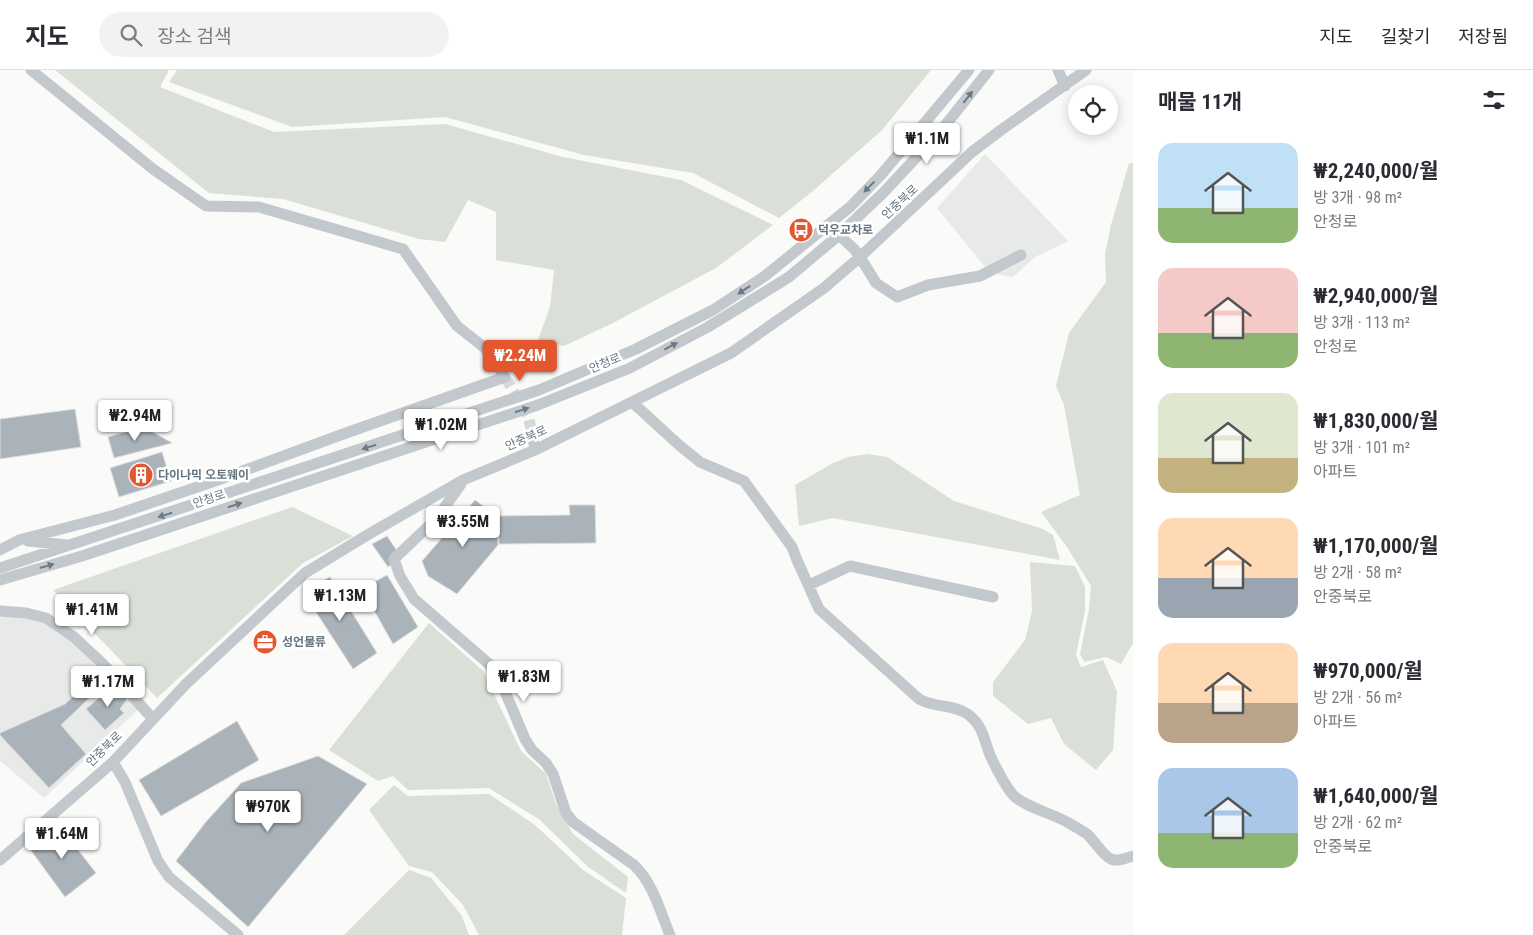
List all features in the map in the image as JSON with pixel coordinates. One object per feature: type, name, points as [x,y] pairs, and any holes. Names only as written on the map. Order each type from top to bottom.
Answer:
[{"type":"street","points":[[0,550],[19,540],[115,516],[505,377],[484,348],[457,326],[403,249],[259,207],[206,206],[153,169],[31,70]]},
{"type":"street","name":"안청로","points":[[0,580],[82,556],[538,405],[630,368],[708,327],[789,277],[839,235],[884,192],[940,132],[989,70]]},
{"type":"street","points":[[1058,70],[1065,86]]},
{"type":"street","name":"안중북로","points":[[0,860],[113,762],[186,684],[305,573],[463,480],[535,450],[599,420],[732,353],[824,288],[860,257],[972,152],[1086,70]]},
{"type":"street","name":"안청로","points":[[0,568],[539,390],[636,349],[713,310],[765,276],[850,206],[880,176],[966,72]]},
{"type":"street","points":[[832,222],[839,235],[860,257],[876,283],[897,297],[928,285],[980,276],[1021,255]]},
{"type":"street","points":[[632,402],[700,462],[744,481],[792,547],[820,609],[912,694],[924,702],[959,709],[969,715],[978,724],[990,755],[1013,794],[1019,800],[1062,819],[1086,834],[1110,859],[1115,860],[1133,856]]},
{"type":"street","points":[[532,433],[535,450]]},
{"type":"street","points":[[463,480],[437,518],[394,559],[400,576],[414,599],[489,664],[498,675],[525,739],[553,774],[566,813],[573,822],[634,865],[642,874],[650,887],[670,935]]},
{"type":"street","points":[[19,540],[73,545]]},
{"type":"street","points":[[809,585],[850,566],[993,597]]},
{"type":"street","points":[[0,611],[26,613],[46,618],[74,637],[105,666],[153,719]]},
{"type":"street","points":[[113,762],[124,782],[158,861],[169,878],[238,935]]},
{"type":"shaded area","points":[[55,70],[169,70],[160,87],[274,132],[445,124],[563,157],[681,180],[773,225],[716,268],[611,324],[564,346],[538,340],[550,307],[554,270],[496,260],[496,212],[468,200],[445,242],[419,239],[283,199],[209,193]]},
{"type":"shaded area","points":[[177,70],[931,70],[882,130],[813,191],[779,218],[693,173],[584,155],[445,117],[292,127],[169,82]]},
{"type":"shaded area","points":[[985,154],[1068,241],[1035,257],[1013,277],[990,273],[937,208]]},
{"type":"shaded area","points":[[1129,163],[1133,163],[1133,643],[1121,664],[1106,657],[1084,662],[1080,654],[1089,609],[1091,586],[1067,547],[1041,512],[1080,495],[1064,405],[1056,386],[1069,333],[1106,282],[1105,254],[1111,225]]},
{"type":"shaded area","points":[[868,454],[887,457],[954,501],[1043,529],[1053,535],[1060,560],[833,518],[799,526],[795,485],[833,463],[848,457]]},
{"type":"shaded area","points":[[292,507],[353,536],[303,563],[157,698],[53,590]]},
{"type":"shaded area","points":[[1030,562],[1075,566],[1085,587],[1085,611],[1076,655],[1081,667],[1103,660],[1117,691],[1113,750],[1096,770],[1064,744],[1051,718],[1028,724],[993,696],[993,682],[1025,640],[1032,611]]},
{"type":"shaded area","points":[[0,614],[46,621],[99,664],[138,710],[44,798],[0,761]]},
{"type":"shaded area","points":[[429,623],[483,671],[521,751],[546,774],[556,804],[573,834],[628,877],[626,893],[587,866],[540,820],[489,788],[408,790],[393,776],[378,781],[329,750]]},
{"type":"shaded area","points":[[394,785],[408,796],[489,794],[535,825],[583,870],[626,898],[622,935],[479,935],[463,905],[432,872],[409,866],[369,810]]},
{"type":"shaded area","points":[[409,870],[431,878],[462,916],[469,935],[344,935]]},
{"type":"building","points":[[75,409],[81,447],[0,459],[0,419]]},
{"type":"building","points":[[144,427],[172,443],[114,458],[108,437]]},
{"type":"building","name":"다이나믹 오토웨이","points":[[162,452],[171,481],[119,497],[110,468]]},
{"type":"building","points":[[475,500],[497,516],[498,545],[457,594],[428,576],[422,561]]},
{"type":"building","points":[[569,505],[595,505],[596,543],[499,544],[498,516],[570,515]]},
{"type":"building","points":[[387,536],[401,557],[388,567],[372,544]]},
{"type":"building","points":[[387,575],[418,627],[393,644],[362,589]]},
{"type":"building","points":[[330,577],[377,653],[353,669],[303,592]]},
{"type":"building","points":[[99,673],[107,681],[61,725],[86,754],[49,788],[0,733],[65,704]]},
{"type":"building","points":[[113,686],[127,699],[120,709],[124,713],[105,730],[86,709]]},
{"type":"building","points":[[237,721],[259,760],[161,816],[139,780]]},
{"type":"building","points":[[318,756],[367,784],[248,927],[176,861],[205,823],[241,783]]},
{"type":"building","points":[[58,824],[96,873],[65,897],[27,845]]},
{"type":"tunnel","points":[[505,377],[528,415],[532,433]]},
{"type":"place","name":"덕우교차로","points":[[801,230]]},
{"type":"place","name":"다이나믹 오토웨이","points":[[141,475]]},
{"type":"place","name":"성언물류","points":[[265,642]]}]
